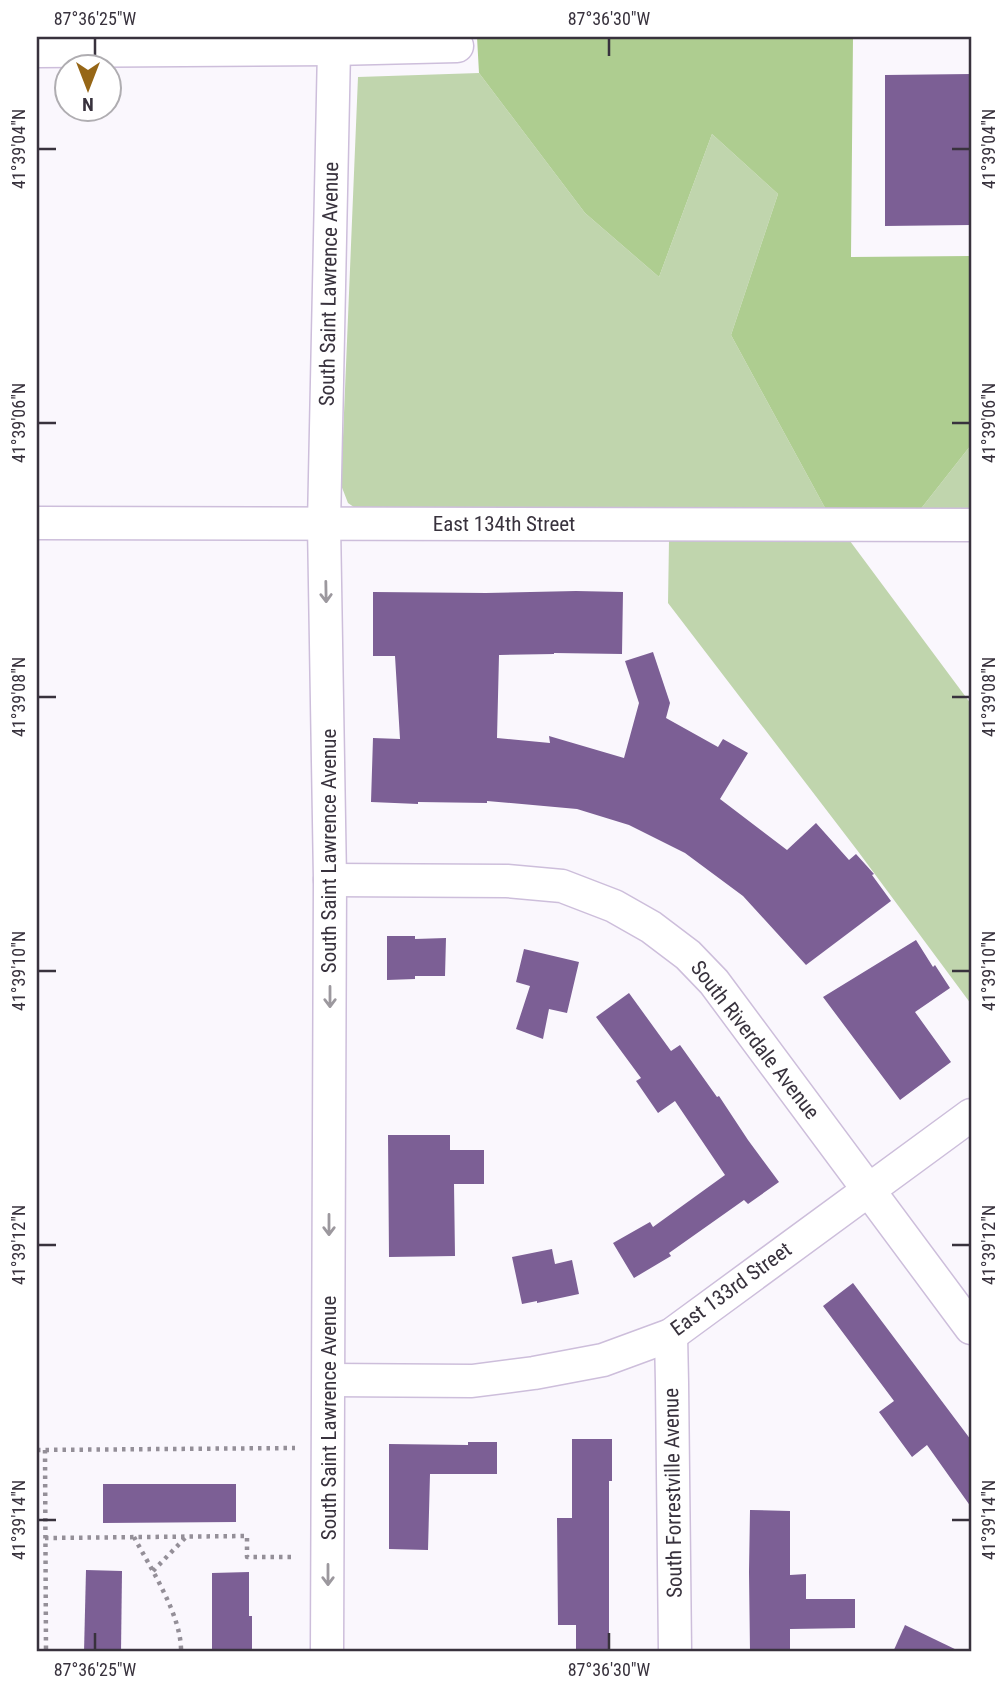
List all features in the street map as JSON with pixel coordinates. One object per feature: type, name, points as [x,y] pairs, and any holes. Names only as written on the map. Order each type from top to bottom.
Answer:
[{"type":"street","points":[[37,51],[457,46]]},
{"type":"street","name":"South Saint Lawrence Avenue","points":[[327,1652],[330,880],[324,524],[334,49]]},
{"type":"street","name":"East 134th Street","points":[[37,523],[971,525]]},
{"type":"street","name":"South Riverdale Avenue","points":[[330,880],[507,881],[562,886],[614,906],[641,922],[688,955],[714,982],[971,1328]]},
{"type":"street","name":"East 133rd Street","points":[[329,1380],[472,1381],[534,1373],[603,1360],[671,1335],[971,1115]]},
{"type":"street","name":"South Forrestville Avenue","points":[[671,1335],[675,1652]]},
{"type":"path","points":[[37,1450],[295,1448]]},
{"type":"path","points":[[45,1450],[46,1652]]},
{"type":"path","points":[[153,1571],[187,1536]]},
{"type":"path","points":[[45,1538],[247,1536],[247,1557],[296,1557]]},
{"type":"path","points":[[134,1537],[167,1598],[181,1640],[181,1652]]},
{"type":"green space","points":[[477,37],[853,37],[851,257],[971,256],[971,445],[916,515],[830,517],[731,335],[778,194],[712,134],[659,277],[585,213],[479,73]]},
{"type":"green space","points":[[479,73],[585,213],[659,277],[712,134],[778,194],[731,335],[830,517],[364,514],[348,503],[341,485],[358,77]]},
{"type":"green space","points":[[971,445],[971,515],[916,515]]},
{"type":"green space","points":[[847,537],[971,704],[971,1004],[668,603],[669,540]]},
{"type":"building","points":[[971,74],[971,225],[885,226],[885,75]]},
{"type":"building","points":[[373,592],[623,592],[622,654],[499,655],[497,738],[550,743],[549,736],[624,758],[639,703],[625,661],[653,652],[670,703],[666,718],[718,747],[723,739],[748,753],[720,799],[787,850],[816,823],[849,860],[856,854],[874,874],[872,875],[891,901],[806,965],[743,896],[685,853],[629,825],[577,809],[487,801],[418,804],[371,802],[373,738],[400,739],[395,656],[373,656]]},
{"type":"building","points":[[387,936],[446,938],[445,976],[387,980]]},
{"type":"building","points":[[916,940],[950,988],[915,1012],[951,1062],[900,1100],[823,997]]},
{"type":"building","points":[[524,949],[579,962],[567,1013],[549,1009],[543,1039],[516,1029],[530,986],[516,982]]},
{"type":"building","points":[[629,993],[671,1051],[680,1045],[779,1182],[748,1204],[744,1200],[669,1253],[671,1256],[634,1278],[613,1243],[650,1222],[653,1227],[725,1175],[675,1101],[658,1113],[636,1081],[641,1078],[596,1017]]},
{"type":"building","points":[[388,1135],[450,1135],[450,1150],[484,1150],[484,1184],[454,1184],[455,1256],[389,1257]]},
{"type":"building","points":[[552,1249],[555,1264],[572,1260],[579,1294],[522,1304],[512,1257]]},
{"type":"building","points":[[853,1283],[971,1440],[971,1507],[927,1445],[912,1457],[879,1412],[894,1401],[823,1306]]},
{"type":"building","points":[[572,1439],[612,1439],[612,1481],[609,1481],[609,1652],[576,1652],[576,1625],[558,1625],[557,1518],[572,1518]]},
{"type":"building","points":[[468,1442],[497,1442],[497,1474],[430,1474],[428,1550],[389,1549],[389,1444],[468,1445]]},
{"type":"building","points":[[103,1484],[236,1484],[236,1522],[103,1523]]},
{"type":"building","points":[[750,1510],[790,1511],[790,1575],[806,1574],[806,1599],[855,1599],[855,1628],[790,1629],[790,1652],[750,1652]]},
{"type":"building","points":[[86,1570],[122,1571],[121,1652],[84,1652]]},
{"type":"building","points":[[249,1572],[252,1652],[212,1652],[212,1573]]},
{"type":"building","points":[[905,1625],[961,1652],[893,1652]]}]
